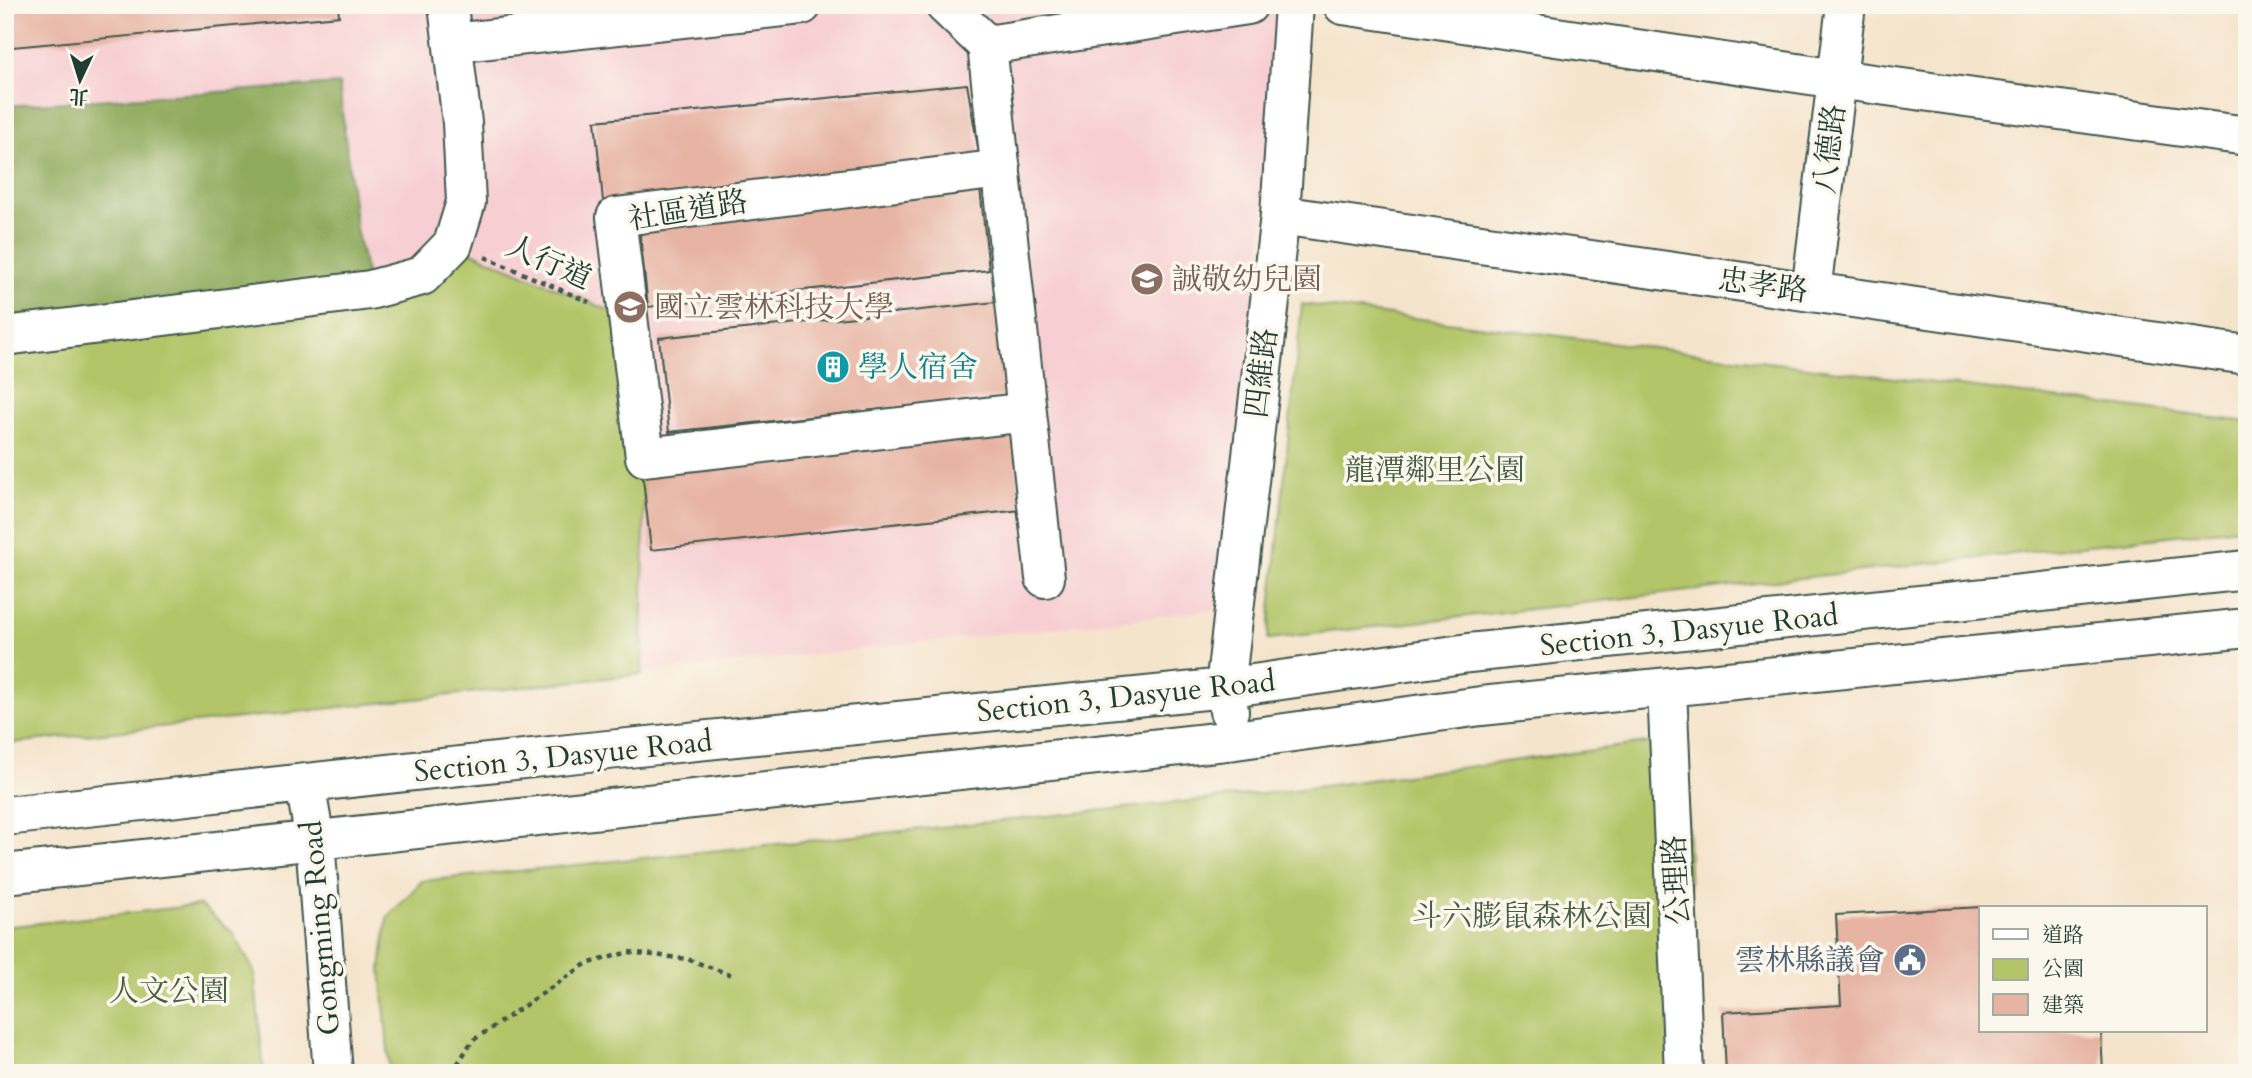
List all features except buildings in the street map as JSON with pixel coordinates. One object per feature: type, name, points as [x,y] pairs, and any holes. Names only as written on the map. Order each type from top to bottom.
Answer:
[{"type":"street","points":[[5,336],[370,290],[422,276],[453,244],[466,202],[461,123],[448,5]]},
{"type":"street","points":[[453,43],[802,5]]},
{"type":"street","points":[[945,5],[987,45],[1045,578]]},
{"type":"street","points":[[987,45],[1248,5]]},
{"type":"street","name":"四維路","points":[[1235,740],[1225,688],[1280,215],[1294,5]]},
{"type":"street","points":[[1343,5],[1837,79],[2247,135]]},
{"type":"street","name":"八德路","points":[[1811,292],[1846,5]]},
{"type":"street","name":"社區道路","points":[[1001,169],[616,216],[645,457],[1027,412]]},
{"type":"street","name":"忠孝路","points":[[1280,215],[2247,355]]},
{"type":"street","name":"Section 3, Dasyue Road","points":[[5,816],[578,753],[1225,688],[1469,653],[2247,570]]},
{"type":"street","name":"Section 3, Dasyue Road","points":[[5,874],[1235,740],[1481,706],[2247,628]]},
{"type":"street","name":"公理路","points":[[1667,688],[1684,1073]]},
{"type":"street","name":"Gongming Road","points":[[305,784],[315,840],[332,1073]]},
{"type":"path","name":"人行道","points":[[453,244],[629,319]]},
{"type":"path","points":[[452,1073],[472,1041],[586,964],[629,952],[687,959],[732,975]]},
{"type":"shaded area","name":"國立雲林科技大學","points":[[5,5],[1284,5],[1224,609],[5,744]]},
{"type":"green space","points":[[339,84],[356,229],[370,290],[5,336],[5,106]]},
{"type":"green space","points":[[453,244],[629,319],[645,457],[642,674],[5,744],[5,336],[370,290]]},
{"type":"green space","name":"龍潭鄰里公園","points":[[1302,304],[2247,422],[2247,527],[1268,639]]},
{"type":"green space","name":"斗六膨鼠森林公園","points":[[1685,738],[1695,1073],[390,1073],[381,969],[387,918],[422,881],[1278,792]]},
{"type":"green space","name":"人文公園","points":[[200,905],[234,934],[254,971],[264,1073],[5,1073],[5,927]]},
{"type":"place","name":"誠敬幼兒園","points":[[1147,279]]},
{"type":"place","name":"國立雲林科技大學","points":[[630,307]]},
{"type":"place","name":"學人宿舍","points":[[833,367]]},
{"type":"place","name":"雲林縣議會","points":[[1910,960]]}]
